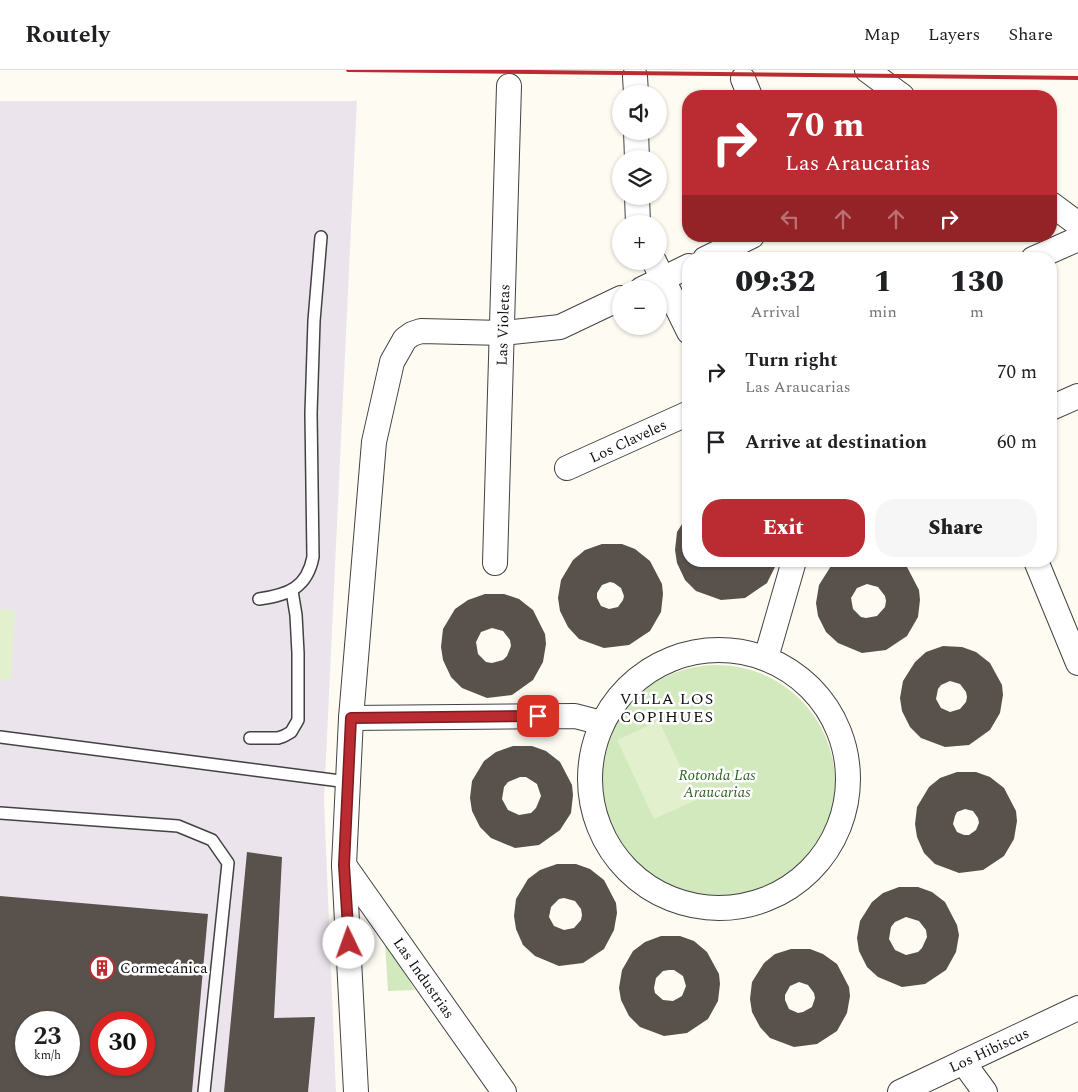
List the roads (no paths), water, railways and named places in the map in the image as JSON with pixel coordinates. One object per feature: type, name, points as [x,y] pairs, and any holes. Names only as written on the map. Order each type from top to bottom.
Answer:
[{"type":"street","points":[[867,70],[894,90]]},
{"type":"street","name":"Las Violetas","points":[[495,564],[509,86]]},
{"type":"street","points":[[1057,202],[1078,200]]},
{"type":"street","points":[[1057,207],[1078,224]]},
{"type":"street","points":[[1049,252],[1078,239]]},
{"type":"street","points":[[719,252],[740,242]]},
{"type":"street","points":[[667,269],[682,267]]},
{"type":"street","points":[[650,280],[658,270],[682,318]]},
{"type":"street","points":[[359,1088],[344,865],[351,718],[374,442],[392,362],[405,339],[421,331],[503,333],[560,327],[612,302]]},
{"type":"street","points":[[1057,405],[1078,396]]},
{"type":"street","name":"Los Claveles","points":[[567,468],[682,415]]},
{"type":"street","points":[[766,658],[792,567]]},
{"type":"street","points":[[1038,567],[1078,662]]},
{"type":"street","points":[[702,651],[735,651],[766,658],[798,676],[823,702],[841,734],[849,769],[846,806],[834,840],[812,870],[775,896],[749,906],[713,909],[676,902],[644,886],[617,861],[599,830],[590,794],[591,757],[602,722],[620,696],[644,674],[672,659],[702,651]]},
{"type":"street","points":[[351,718],[575,716],[602,722]]},
{"type":"street","name":"Las Industrias","points":[[344,865],[504,1092]]},
{"type":"street","name":"Los Hibiscus","points":[[900,1092],[1078,1008]]},
{"type":"street","points":[[963,1062],[985,1092]]},
{"type":"lane","points":[[259,599],[292,591],[306,578],[312,557],[311,413],[314,321],[321,237]]},
{"type":"lane","points":[[250,738],[278,738],[284,736],[290,732],[298,720],[298,653],[296,616],[292,591]]},
{"type":"lane","points":[[0,737],[348,782]]},
{"type":"lane","points":[[0,813],[178,826],[212,840],[228,863],[204,1092]]},
{"type":"railway","points":[[348,70],[1078,78]]},
{"type":"place","name":"Cormecánica","points":[[102,968]]},
{"type":"district","name":"VILLA LOS COPIHUES","points":[[667,707]]},
{"type":"park label","name":"Rotonda Las Araucarias","points":[[717,784]]}]
